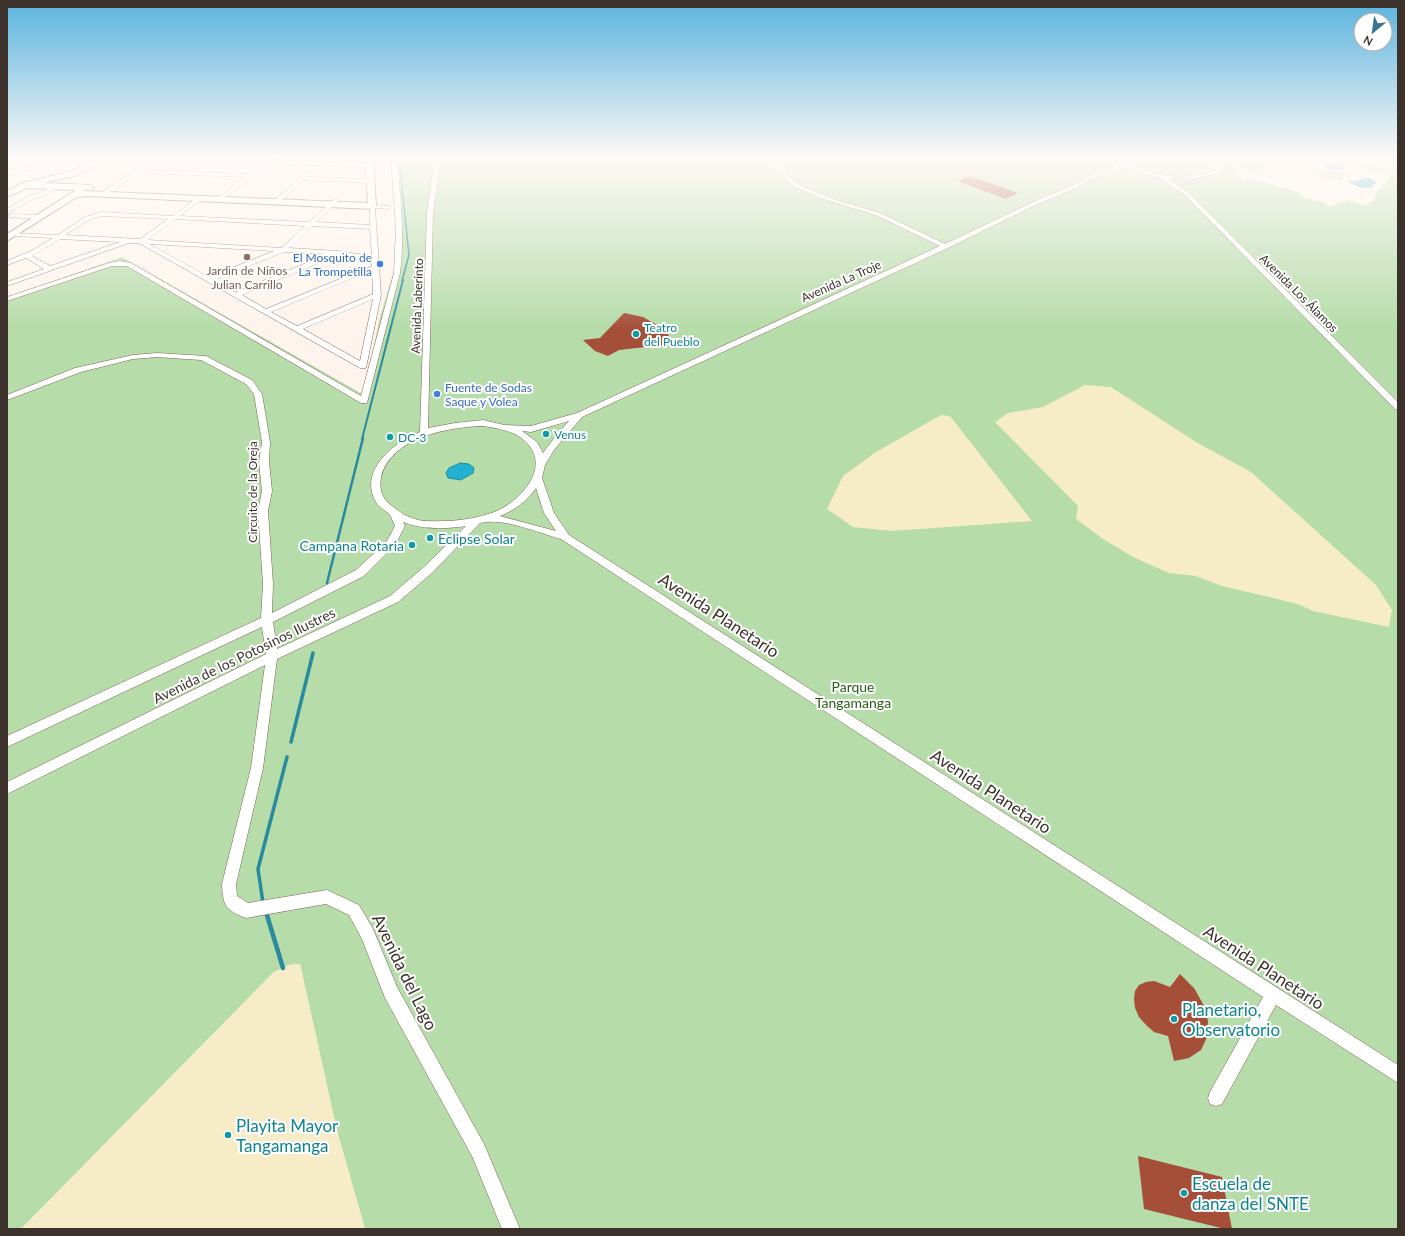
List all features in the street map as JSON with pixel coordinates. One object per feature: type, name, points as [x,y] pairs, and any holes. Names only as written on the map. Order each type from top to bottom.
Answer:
[{"type":"street","points":[[9,215],[40,217]]},
{"type":"street","points":[[10,236],[44,215]]},
{"type":"street","points":[[7,263],[27,256],[61,237],[94,215],[373,227]]},
{"type":"street","points":[[141,242],[178,215]]},
{"type":"street","points":[[209,280],[283,250],[321,215]]},
{"type":"street","points":[[141,242],[363,366],[377,295],[372,215]]},
{"type":"street","points":[[7,299],[111,264],[129,264],[364,401],[397,273],[401,237],[399,215]]},
{"type":"street","name":"Avenida Laberinto","points":[[424,433],[430,215]]},
{"type":"street","points":[[879,215],[946,246]]},
{"type":"street","name":"Avenida La Troje","points":[[506,427],[530,429],[580,415],[1011,215]]},
{"type":"street","name":"Avenida Los Álamos","points":[[1206,215],[1398,407]]},
{"type":"street","points":[[10,236],[61,237],[338,253],[375,258]]},
{"type":"street","points":[[7,284],[130,241]]},
{"type":"street","points":[[236,295],[338,253]]},
{"type":"street","points":[[27,256],[50,269]]},
{"type":"street","points":[[266,311],[376,267]]},
{"type":"street","points":[[297,329],[377,295]]},
{"type":"street","name":"Circuito de la Oreja","points":[[7,398],[78,370],[133,357],[157,355],[203,358],[249,382],[258,394],[266,442],[264,462],[267,491],[263,511],[268,584],[267,620]]},
{"type":"street","name":"Avenida La Troje","points":[[542,463],[550,448],[564,430],[580,415]]},
{"type":"street","points":[[483,423],[506,427],[524,436],[537,448],[542,463],[538,480],[524,497],[503,512],[476,522],[446,526],[418,523],[395,515],[380,501],[375,485],[379,468],[392,453],[410,439],[433,430],[458,424],[483,423]]},
{"type":"street","name":"Avenida Planetario","points":[[538,480],[549,513],[565,538]]},
{"type":"street","name":"Avenida de los Potosinos Ilustres","points":[[7,742],[267,620],[360,573],[391,543],[400,526],[395,515]]},
{"type":"street","points":[[424,524],[434,517]]},
{"type":"street","name":"Avenida Planetario","points":[[487,518],[513,522],[565,538],[1398,1075]]},
{"type":"street","name":"Avenida de los Potosinos Ilustres","points":[[7,788],[272,656],[394,599],[428,570],[476,522]]},
{"type":"street","name":"Avenida del Lago","points":[[267,620],[272,656],[257,768],[229,884],[230,900],[246,911],[327,897],[354,910],[368,934],[391,992],[478,1150],[511,1229]]},
{"type":"street","points":[[1216,1098],[1273,994]]},
{"type":"green space","name":"Parque Tangamanga","points":[[397,215],[1398,215],[1398,1229],[365,1229],[337,1131],[300,964],[289,965],[274,972],[21,1229],[7,1229],[7,297],[122,257],[364,395],[380,317],[396,263]]},
{"type":"sand","points":[[1085,385],[1111,387],[1196,442],[1251,472],[1376,585],[1392,610],[1389,627],[1313,611],[1298,604],[1222,586],[1196,576],[1169,573],[1135,558],[1103,539],[1076,519],[1078,506],[995,422],[1008,413],[1043,407]]},
{"type":"sand","points":[[941,415],[950,416],[1032,521],[892,531],[853,527],[827,509],[843,476],[876,452]]},
{"type":"sand","points":[[293,964],[300,964],[337,1131],[365,1229],[21,1229],[274,972]]},
{"type":"water","points":[[460,463],[469,464],[474,468],[473,473],[461,480],[448,478],[446,473],[449,468]]},
{"type":"building","name":"Teatro del Pueblo","points":[[624,313],[643,317],[666,330],[673,344],[619,350],[608,356],[595,351],[583,340],[600,338]]},
{"type":"building","name":"Planetario, Observatorio","points":[[1180,974],[1194,988],[1203,1004],[1208,1021],[1207,1037],[1201,1050],[1189,1058],[1174,1061],[1168,1036],[1154,1032],[1146,1025],[1139,1017],[1135,1008],[1134,999],[1135,991],[1139,985],[1154,981],[1170,987]]},
{"type":"building","name":"Escuela de danza del SNTE","points":[[1138,1156],[1222,1177],[1232,1229],[1225,1229],[1144,1209]]},
{"type":"waterway","points":[[402,281],[409,255],[405,215]]},
{"type":"waterway","points":[[362,439],[403,280]]},
{"type":"waterway","points":[[327,583],[363,438]]},
{"type":"waterway","points":[[291,742],[313,653]]},
{"type":"waterway","points":[[263,903],[258,869],[287,757]]},
{"type":"waterway","points":[[266,912],[283,968]]},
{"type":"place","name":"Jardin de Niños Julian Carrillo","points":[[247,257]]},
{"type":"place","name":"El Mosquito de La Trompetilla","points":[[380,264]]},
{"type":"place","name":"Teatro del Pueblo","points":[[636,334]]},
{"type":"place","name":"Fuente de Sodas Saque y Volea","points":[[437,394]]},
{"type":"place","name":"Venus","points":[[546,434]]},
{"type":"place","name":"DC-3","points":[[390,437]]},
{"type":"place","name":"Eclipse Solar","points":[[430,538]]},
{"type":"place","name":"Campana Rotaria","points":[[412,545]]},
{"type":"place","name":"Planetario, Observatorio","points":[[1174,1019]]},
{"type":"place","name":"Playita Mayor Tangamanga","points":[[228,1135]]},
{"type":"place","name":"Escuela de danza del SNTE","points":[[1184,1193]]}]
